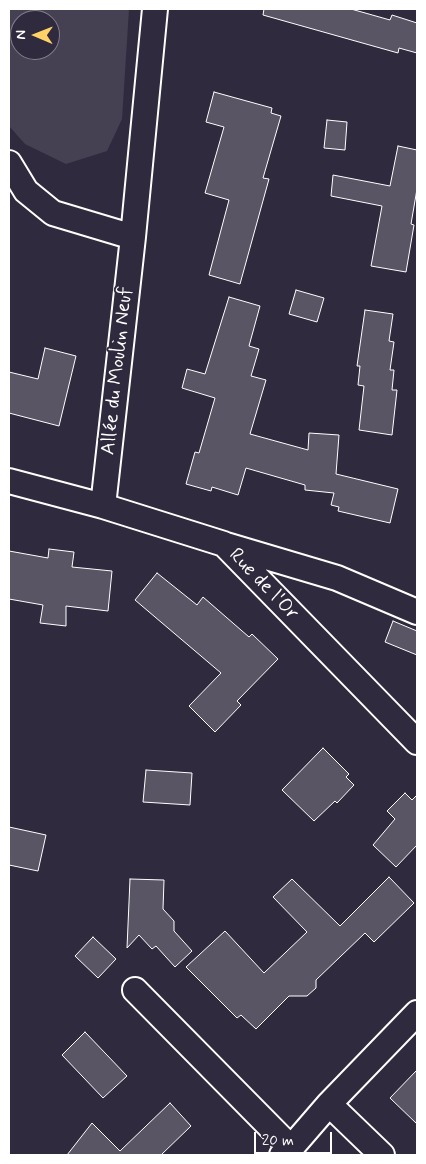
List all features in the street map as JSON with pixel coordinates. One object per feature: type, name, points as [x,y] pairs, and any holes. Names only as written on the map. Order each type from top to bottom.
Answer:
[{"type":"street","name":"Allée du Moulin Neuf","points":[[103,506],[133,237],[155,9]]},
{"type":"street","points":[[9,163],[26,191],[53,213],[133,237]]},
{"type":"street","name":"Rue de l'Or","points":[[9,481],[103,506],[224,544],[417,742]]},
{"type":"street","points":[[224,544],[336,578],[417,612]]},
{"type":"street","points":[[135,990],[287,1152],[329,1104],[417,1012]]},
{"type":"street","points":[[329,1104],[382,1155]]},
{"type":"shaded area","points":[[9,9],[129,9],[122,119],[107,151],[66,164],[25,144],[9,126]]},
{"type":"building","points":[[264,9],[351,9],[390,20],[392,15],[417,23],[417,53],[399,48],[398,53],[263,15]]},
{"type":"building","points":[[214,92],[272,108],[271,113],[281,116],[263,178],[269,179],[240,284],[209,275],[229,200],[205,193],[224,127],[206,122]]},
{"type":"building","points":[[327,120],[347,122],[345,150],[324,148]]},
{"type":"building","points":[[398,146],[417,150],[417,189],[411,224],[414,225],[406,272],[371,266],[382,206],[331,196],[333,175],[390,186]]},
{"type":"building","points":[[296,290],[324,298],[317,322],[289,314]]},
{"type":"building","points":[[229,297],[260,306],[249,346],[259,349],[251,376],[266,380],[250,434],[308,450],[309,433],[339,435],[336,474],[398,489],[390,523],[338,511],[339,507],[331,505],[334,493],[305,490],[305,485],[246,468],[238,495],[212,487],[211,491],[186,484],[195,452],[199,453],[215,398],[182,388],[187,369],[205,374]]},
{"type":"building","points":[[365,310],[393,314],[389,341],[394,342],[390,370],[394,370],[392,390],[397,390],[392,435],[359,430],[364,386],[358,385],[360,366],[357,366]]},
{"type":"building","points":[[45,348],[76,356],[59,426],[9,413],[9,372],[38,379]]},
{"type":"building","points":[[49,549],[74,552],[72,567],[112,571],[108,611],[66,606],[66,626],[40,623],[43,605],[9,599],[9,551],[48,558]]},
{"type":"building","points":[[157,573],[197,605],[203,597],[249,637],[252,634],[278,659],[237,701],[241,705],[215,732],[189,706],[221,673],[135,600]]},
{"type":"building","points":[[393,621],[417,631],[417,655],[385,642]]},
{"type":"building","points":[[323,748],[349,774],[346,777],[354,785],[337,803],[335,801],[314,821],[282,790]]},
{"type":"building","points":[[146,770],[192,773],[190,805],[143,802]]},
{"type":"building","points":[[405,793],[412,800],[417,795],[417,845],[396,867],[373,845],[395,819],[387,811]]},
{"type":"building","points":[[9,827],[46,835],[38,871],[9,865]]},
{"type":"building","points":[[389,877],[414,903],[374,942],[365,933],[316,980],[316,988],[307,996],[289,996],[256,1029],[241,1015],[237,1018],[186,967],[225,931],[264,973],[307,932],[273,897],[292,879],[340,926]]},
{"type":"building","points":[[130,879],[164,880],[163,909],[174,921],[174,931],[192,951],[175,967],[156,946],[152,949],[139,935],[127,948]]},
{"type":"building","points":[[93,937],[116,959],[98,978],[75,956]]},
{"type":"building","points":[[85,1032],[127,1076],[103,1098],[62,1055]]},
{"type":"building","points":[[417,1070],[417,1124],[390,1098]]},
{"type":"building","points":[[170,1103],[191,1126],[161,1155],[67,1155],[92,1123],[120,1151]]}]
